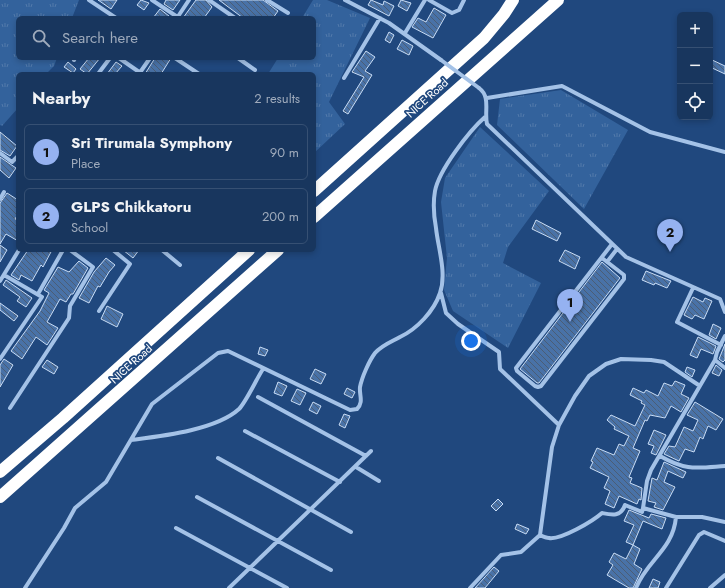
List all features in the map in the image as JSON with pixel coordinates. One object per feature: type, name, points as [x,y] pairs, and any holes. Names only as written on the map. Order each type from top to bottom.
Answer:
[{"type":"highway","name":"NICE Road","points":[[316,189],[484,38],[513,0]]},
{"type":"highway","name":"NICE Road","points":[[316,215],[558,0]]},
{"type":"highway","name":"NICE Road","points":[[0,472],[63,418],[247,252]]},
{"type":"highway","name":"NICE Road","points":[[0,497],[276,252]]},
{"type":"street","points":[[89,0],[113,16]]},
{"type":"street","points":[[152,0],[175,16]]},
{"type":"street","points":[[179,16],[189,0]]},
{"type":"street","points":[[209,0],[232,16]]},
{"type":"street","points":[[267,0],[288,13]]},
{"type":"street","points":[[345,0],[405,33],[484,92],[486,98],[485,117],[487,124],[626,257],[720,299],[725,312]]},
{"type":"street","points":[[405,33],[425,0]]},
{"type":"street","points":[[429,0],[452,13],[459,10],[464,0]]},
{"type":"street","points":[[344,78],[380,18]]},
{"type":"street","points":[[100,72],[108,60]]},
{"type":"street","points":[[122,60],[137,72]]},
{"type":"street","points":[[141,72],[149,60]]},
{"type":"street","points":[[178,60],[196,72]]},
{"type":"street","points":[[241,60],[255,70]]},
{"type":"street","points":[[486,98],[562,86],[650,132],[725,152]]},
{"type":"street","points":[[485,117],[475,126],[463,143],[442,175],[435,192],[436,228],[442,263],[440,292],[446,313],[458,324],[499,352],[500,369],[559,425]]},
{"type":"street","points":[[0,152],[12,162],[16,158]]},
{"type":"street","points":[[0,199],[4,192]]},
{"type":"street","points":[[602,258],[624,275],[624,279],[541,386],[534,386],[517,371],[516,368],[612,244]]},
{"type":"street","points":[[607,262],[617,249]]},
{"type":"street","points":[[0,281],[18,252]]},
{"type":"street","points":[[38,294],[62,252]]},
{"type":"street","points":[[10,408],[69,318],[70,306],[93,267],[73,252]]},
{"type":"street","points":[[99,311],[130,264],[115,252]]},
{"type":"street","points":[[164,252],[180,265]]},
{"type":"street","points":[[0,359],[42,297],[4,275]]},
{"type":"street","points":[[693,288],[677,322],[721,345]]},
{"type":"street","points":[[25,588],[64,528],[75,508],[106,482],[152,404],[218,353],[228,351],[350,410],[357,409],[362,400],[360,388],[374,355],[380,348],[414,328],[431,310],[440,292]]},
{"type":"street","points":[[540,535],[549,539],[557,537],[584,525],[602,513],[614,516],[619,514],[623,511],[625,505],[642,512],[647,481],[716,360],[725,336]]},
{"type":"street","points":[[470,588],[501,555],[521,552],[540,535],[552,448],[559,425],[575,396],[589,376],[606,364],[621,359],[651,360],[664,362],[700,386]]},
{"type":"street","points":[[716,360],[725,368]]},
{"type":"street","points":[[131,440],[162,436],[221,422],[240,408],[263,369]]},
{"type":"street","points":[[258,397],[366,456]]},
{"type":"street","points":[[245,430],[340,482]]},
{"type":"street","points":[[230,588],[371,451]]},
{"type":"street","points":[[660,456],[677,465],[693,469],[725,466]]},
{"type":"street","points":[[218,458],[351,532]]},
{"type":"street","points":[[356,467],[379,481]]},
{"type":"street","points":[[197,496],[331,570]]},
{"type":"street","points":[[643,508],[676,517],[702,517],[725,522]]},
{"type":"street","points":[[636,588],[646,570],[668,543],[675,530],[676,517]]},
{"type":"street","points":[[176,528],[287,588]]},
{"type":"street","points":[[666,588],[699,534],[704,532],[725,541]]},
{"type":"street","points":[[710,588],[725,575]]},
{"type":"green space","points":[[0,0],[79,0],[73,16],[16,16],[16,60],[56,60],[54,66],[48,72],[16,72],[16,110],[2,126],[0,125]]},
{"type":"green space","points":[[313,0],[327,0],[370,18],[329,102],[345,124],[316,151],[316,72],[269,72],[277,60],[316,60],[316,16],[303,16]]},
{"type":"green space","points":[[561,90],[628,130],[584,209],[497,125],[500,99]]},
{"type":"green space","points":[[480,127],[549,191],[508,247],[503,263],[541,283],[508,348],[453,311],[444,290],[447,258],[441,202],[445,178]]},
{"type":"building","points":[[98,0],[117,0],[111,9]]},
{"type":"building","points":[[141,0],[149,3],[144,10],[137,5]]},
{"type":"building","points":[[166,0],[180,0],[173,10],[164,4]]},
{"type":"building","points":[[196,0],[206,0],[212,7],[205,16],[184,16]]},
{"type":"building","points":[[219,0],[263,0],[278,11],[274,16],[240,16]]},
{"type":"building","points":[[371,0],[383,5],[384,1],[394,6],[389,16],[368,5]]},
{"type":"building","points":[[401,0],[411,3],[407,11],[398,6]]},
{"type":"building","points":[[434,8],[446,15],[433,38],[412,27],[418,18],[426,22]]},
{"type":"building","points":[[160,9],[169,16],[155,16]]},
{"type":"building","points":[[389,32],[394,35],[390,43],[385,40]]},
{"type":"building","points":[[402,40],[413,46],[409,55],[397,49]]},
{"type":"building","points":[[366,51],[375,57],[365,71],[372,75],[348,114],[343,111],[364,77],[352,72]]},
{"type":"building","points":[[87,60],[98,60],[89,72],[84,72],[80,69]]},
{"type":"building","points":[[154,60],[170,60],[162,72],[146,72]]},
{"type":"building","points":[[713,60],[725,66],[725,74],[713,68]]},
{"type":"building","points":[[68,62],[76,69],[74,72],[72,72],[64,67]]},
{"type":"building","points":[[116,62],[122,66],[117,72],[108,72]]},
{"type":"building","points":[[0,132],[16,145],[16,147],[10,156],[0,150]]},
{"type":"building","points":[[0,157],[16,168],[9,178],[0,170]]},
{"type":"building","points":[[7,193],[16,199],[16,240],[6,234],[0,244],[0,203]]},
{"type":"building","points":[[536,220],[561,233],[557,241],[532,229]]},
{"type":"building","points":[[0,245],[7,250],[0,262]]},
{"type":"building","points":[[565,250],[580,257],[575,269],[559,261]]},
{"type":"building","points":[[27,252],[51,252],[43,267],[41,265],[32,281],[21,275],[19,280],[11,275]]},
{"type":"building","points":[[126,252],[138,252],[133,258]]},
{"type":"building","points":[[106,258],[115,265],[100,287],[98,286],[89,303],[79,298],[94,272]]},
{"type":"building","points":[[79,261],[88,268],[73,294],[71,294],[66,302],[60,299],[47,322],[58,328],[47,345],[36,337],[22,359],[11,351],[40,311],[49,293],[44,290],[58,267],[69,272]]},
{"type":"building","points":[[602,262],[620,278],[539,383],[537,383],[520,369]]},
{"type":"building","points":[[646,271],[671,281],[667,288],[642,280]]},
{"type":"building","points":[[6,280],[32,298],[26,307],[17,301],[20,297],[3,285]]},
{"type":"building","points":[[693,297],[703,302],[705,298],[712,301],[704,319],[695,315],[692,319],[684,315]]},
{"type":"building","points":[[0,303],[18,316],[14,321],[0,310]]},
{"type":"building","points":[[107,306],[123,314],[117,327],[101,319]]},
{"type":"building","points":[[713,324],[721,328],[716,339],[709,335]]},
{"type":"building","points":[[698,337],[716,346],[713,354],[701,349],[697,358],[690,355]]},
{"type":"building","points":[[725,344],[725,360],[723,362],[719,359]]},
{"type":"building","points":[[260,347],[268,350],[265,356],[258,354]]},
{"type":"building","points":[[4,359],[13,365],[0,387],[0,365]]},
{"type":"building","points":[[47,360],[58,367],[54,374],[42,367]]},
{"type":"building","points":[[716,365],[722,370],[719,376],[712,373]]},
{"type":"building","points":[[687,367],[695,370],[692,377],[685,372]]},
{"type":"building","points":[[315,369],[326,374],[321,384],[310,379]]},
{"type":"building","points":[[675,381],[685,385],[681,394],[689,398],[681,412],[671,406],[665,418],[650,415],[647,421],[645,420],[633,448],[640,451],[629,477],[632,478],[630,483],[642,488],[641,500],[639,499],[637,504],[619,496],[614,508],[605,504],[610,491],[604,488],[609,477],[590,468],[593,462],[591,461],[597,448],[614,455],[619,444],[624,446],[629,436],[614,429],[615,427],[607,420],[611,415],[635,426],[645,405],[641,403],[642,401],[630,395],[633,388],[644,393],[646,390],[658,396],[664,383],[672,386]]},
{"type":"building","points":[[278,382],[287,386],[282,396],[274,393]]},
{"type":"building","points":[[347,388],[355,392],[352,398],[344,394]]},
{"type":"building","points":[[297,389],[306,393],[300,405],[291,401]]},
{"type":"building","points":[[313,402],[321,406],[317,414],[309,410]]},
{"type":"building","points":[[695,402],[723,419],[716,430],[708,426],[703,439],[700,437],[694,452],[685,449],[679,461],[664,454],[669,446],[675,447],[684,427],[693,431],[698,420],[687,415]]},
{"type":"building","points":[[344,414],[350,416],[345,428],[339,425]]},
{"type":"building","points":[[654,430],[666,435],[656,455],[651,453],[654,446],[648,444]]},
{"type":"building","points":[[664,462],[686,472],[683,478],[668,471],[664,482],[675,487],[663,510],[654,507],[656,503],[648,501],[652,478],[657,480]]},
{"type":"building","points":[[498,499],[503,504],[496,511],[491,506]]},
{"type":"building","points":[[629,510],[649,518],[651,514],[666,518],[662,529],[643,521],[633,545],[626,542],[634,525],[624,521]]},
{"type":"building","points":[[517,524],[529,529],[526,534],[515,529]]},
{"type":"building","points":[[633,545],[640,549],[634,564],[642,569],[633,588],[629,588],[607,575],[613,565],[609,562],[614,553],[626,559]]},
{"type":"building","points":[[494,567],[499,571],[485,588],[475,588]]},
{"type":"building","points":[[653,579],[660,582],[658,588],[649,588]]},
{"type":"place","name":"GLPS Chikkatoru","points":[[670,252]]},
{"type":"place","name":"Sri Tirumala Symphony","points":[[570,322]]}]
